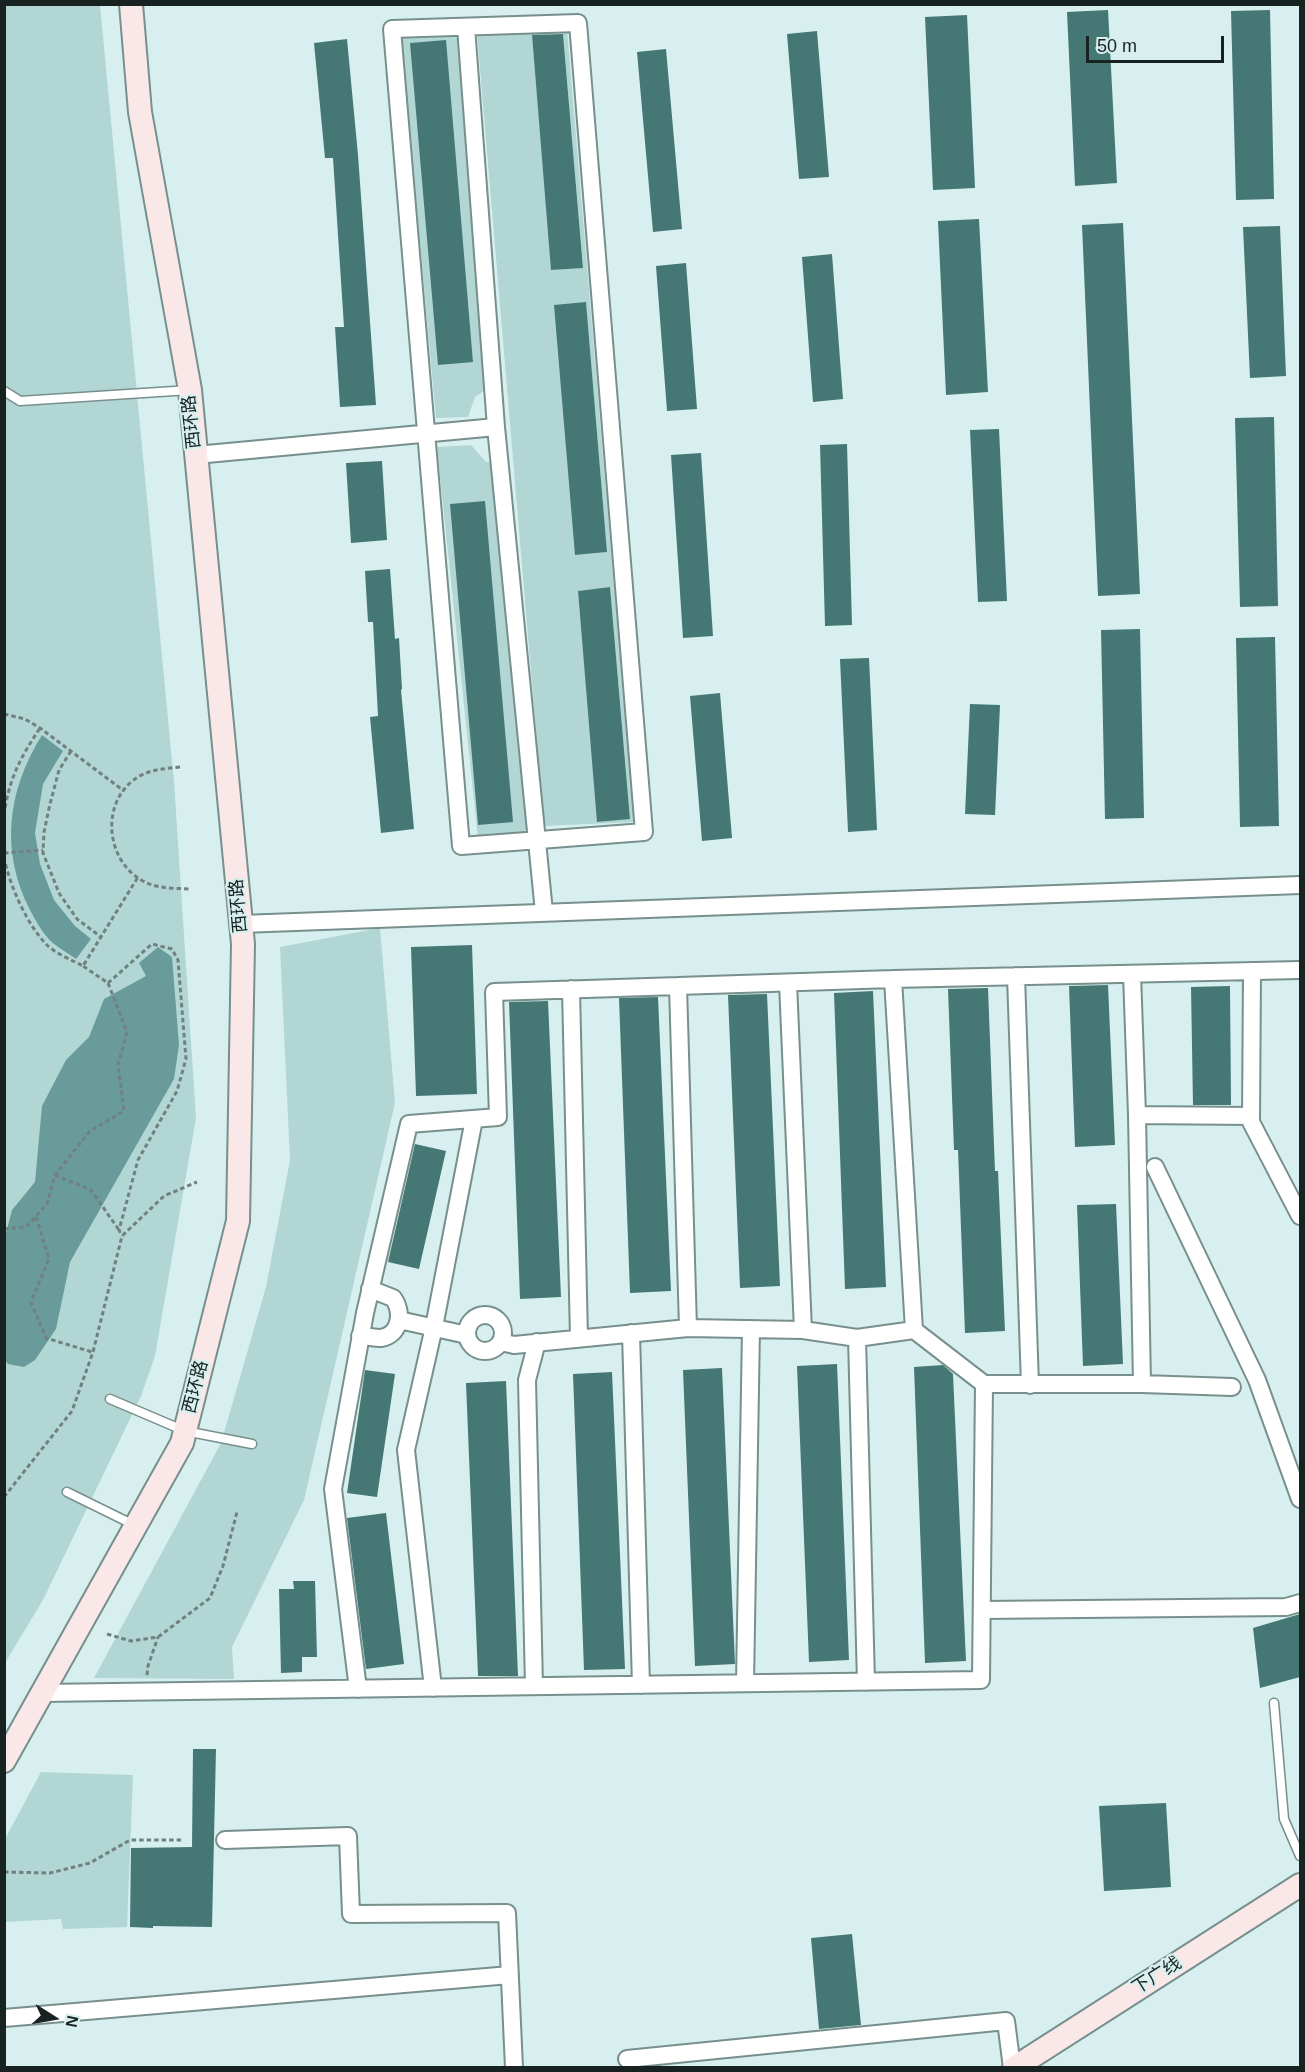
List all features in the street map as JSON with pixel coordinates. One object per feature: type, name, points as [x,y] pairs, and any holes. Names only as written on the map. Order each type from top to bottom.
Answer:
[{"type":"main road","name":"西环路","points":[[4,1761],[182,1443],[238,1221],[243,944],[189,390],[140,112],[131,4]]},
{"type":"main road","name":"下广线","points":[[1013,2067],[1300,1885]]},
{"type":"street","points":[[578,23],[644,832],[461,846],[392,29],[466,27],[578,23]]},
{"type":"street","points":[[466,27],[496,427],[544,912]]},
{"type":"street","points":[[196,455],[496,427]]},
{"type":"street","points":[[241,924],[1300,885]]},
{"type":"street","points":[[358,1689],[333,1489],[360,1336],[408,1124],[498,1117],[494,992],[893,979],[1300,970]]},
{"type":"street","points":[[1252,971],[1251,1122],[1300,1216]]},
{"type":"street","points":[[1132,974],[1142,1384]]},
{"type":"street","points":[[1016,976],[1030,1385]]},
{"type":"street","points":[[893,979],[914,1330]]},
{"type":"street","points":[[788,983],[803,1330]]},
{"type":"street","points":[[678,986],[688,1328]]},
{"type":"street","points":[[571,989],[579,1338]]},
{"type":"street","points":[[1137,1115],[1251,1116]]},
{"type":"street","points":[[432,1688],[406,1450],[434,1327],[474,1119]]},
{"type":"street","points":[[1155,1167],[1257,1380],[1300,1498]]},
{"type":"street","points":[[360,1336],[381,1338],[394,1331],[399,1320],[400,1311],[393,1298],[370,1289]]},
{"type":"street","points":[[485,1315],[491,1316],[502,1329],[501,1342],[493,1350],[481,1351],[471,1345],[467,1335],[470,1323],[485,1315]]},
{"type":"street","points":[[399,1320],[467,1335]]},
{"type":"street","points":[[501,1342],[513,1345],[688,1328],[803,1330],[857,1338],[914,1330],[984,1384],[1142,1384],[1232,1387]]},
{"type":"street","points":[[745,1683],[751,1329]]},
{"type":"street","points":[[631,1333],[641,1685]]},
{"type":"street","points":[[857,1338],[866,1682]]},
{"type":"street","points":[[534,1686],[527,1380],[537,1342]]},
{"type":"street","points":[[42,1693],[981,1680],[984,1384]]},
{"type":"street","points":[[982,1610],[1286,1607],[1300,1603]]},
{"type":"street","points":[[225,1840],[348,1836],[351,1914],[507,1913],[514,2067]]},
{"type":"street","points":[[4,2018],[510,1976]]},
{"type":"street","points":[[627,2059],[1006,2021],[1013,2067]]},
{"type":"lane","points":[[4,391],[20,401],[189,390]]},
{"type":"lane","points":[[110,1399],[185,1431],[252,1444]]},
{"type":"lane","points":[[67,1492],[135,1526]]},
{"type":"lane","points":[[1274,1703],[1284,1819],[1300,1856]]},
{"type":"path","points":[[4,714],[25,719],[40,728],[124,791]]},
{"type":"path","points":[[4,815],[6,799],[19,761],[40,728]]},
{"type":"path","points":[[71,751],[59,770],[46,823],[43,850],[59,893],[77,919],[101,937]]},
{"type":"path","points":[[180,767],[152,770],[134,780],[124,791],[113,812],[111,832],[116,852],[127,869],[143,882],[162,888],[189,889]]},
{"type":"path","points":[[4,1229],[27,1227],[47,1204],[55,1175],[90,1131],[124,1111],[118,1065],[127,1032],[108,983],[47,945],[22,910],[7,874],[4,855],[43,850]]},
{"type":"path","points":[[83,966],[138,877]]},
{"type":"path","points":[[108,983],[152,944],[172,949],[178,960],[186,1059],[177,1091],[138,1160],[119,1230]]},
{"type":"path","points":[[55,1175],[91,1190],[122,1236]]},
{"type":"path","points":[[4,1497],[72,1411],[93,1352],[122,1236],[164,1196],[197,1182]]},
{"type":"path","points":[[36,1217],[49,1259],[31,1302],[46,1338],[93,1352]]},
{"type":"path","points":[[107,1634],[131,1641],[158,1637],[210,1598],[223,1566],[237,1512]]},
{"type":"path","points":[[146,1691],[148,1666],[158,1637]]},
{"type":"path","points":[[4,1872],[50,1873],[90,1863],[130,1840],[183,1840]]},
{"type":"shaded area","points":[[5,5],[100,5],[174,782],[196,1118],[155,1356],[141,1396],[43,1600],[5,1663]]},
{"type":"shaded area","points":[[567,29],[634,822],[544,826],[477,33]],"holes":[[[563,33],[583,267],[552,270],[532,36]],[[586,303],[607,552],[575,555]],[[610,587],[630,818],[598,822],[578,591]]]},
{"type":"shaded area","points":[[458,34],[488,388],[475,397],[468,417],[436,418],[401,36]],"holes":[[[462,237],[473,361],[438,365]]]},
{"type":"shaded area","points":[[471,445],[486,462],[493,463],[528,824],[522,837],[478,839],[437,447]]},
{"type":"shaded area","points":[[42,735],[63,751],[43,784],[35,833],[40,864],[54,900],[75,926],[91,939],[76,959],[53,943],[40,927],[20,888],[14,866],[11,843],[15,799],[30,756]]},
{"type":"shaded area","points":[[380,928],[395,1103],[304,1500],[232,1647],[234,1679],[94,1678],[221,1443],[266,1287],[290,1160],[280,947]]},
{"type":"shaded area","points":[[158,947],[172,957],[179,1045],[174,1079],[70,1262],[56,1329],[35,1360],[24,1367],[8,1364],[4,1359],[5,1237],[12,1210],[35,1182],[42,1106],[66,1060],[89,1037],[104,999],[146,976],[139,963]]},
{"type":"shaded area","points":[[41,1772],[133,1775],[127,1927],[63,1929],[61,1919],[5,1922],[5,1839]]},
{"type":"building","points":[[1108,10],[1117,183],[1075,186],[1067,12]]},
{"type":"building","points":[[1270,10],[1274,199],[1236,200],[1231,11]]},
{"type":"building","points":[[967,15],[975,188],[933,190],[925,17]]},
{"type":"building","points":[[817,31],[829,177],[799,179],[787,34]]},
{"type":"building","points":[[563,34],[583,268],[551,270],[532,35]]},
{"type":"building","points":[[347,39],[358,155],[376,405],[340,407],[335,327],[344,327],[333,158],[325,158],[314,43]]},
{"type":"building","points":[[446,40],[473,362],[438,365],[410,43]]},
{"type":"building","points":[[666,49],[682,229],[653,232],[637,52]]},
{"type":"building","points":[[979,219],[988,392],[946,395],[938,221]]},
{"type":"building","points":[[1123,223],[1140,594],[1098,596],[1082,225]]},
{"type":"building","points":[[1280,226],[1286,376],[1250,378],[1243,227]]},
{"type":"building","points":[[832,254],[843,399],[813,402],[802,257]]},
{"type":"building","points":[[686,263],[697,409],[667,411],[656,266]]},
{"type":"building","points":[[586,302],[607,552],[575,555],[554,305]]},
{"type":"building","points":[[1274,417],[1278,606],[1240,607],[1235,418]]},
{"type":"building","points":[[999,429],[1007,601],[978,602],[970,430]]},
{"type":"building","points":[[847,444],[852,625],[825,626],[820,445]]},
{"type":"building","points":[[701,453],[713,636],[683,638],[671,455]]},
{"type":"building","points":[[382,461],[387,540],[351,543],[346,463]]},
{"type":"building","points":[[485,501],[513,822],[478,825],[450,504]]},
{"type":"building","points":[[390,569],[395,639],[399,638],[401,690],[414,829],[381,833],[370,717],[378,716],[373,622],[368,622],[365,571]]},
{"type":"building","points":[[610,587],[630,819],[597,822],[578,591]]},
{"type":"building","points":[[1140,629],[1144,818],[1105,819],[1101,630]]},
{"type":"building","points":[[1275,637],[1279,826],[1240,827],[1236,638]]},
{"type":"building","points":[[869,658],[877,830],[848,832],[840,659]]},
{"type":"building","points":[[720,693],[732,838],[702,841],[690,696]]},
{"type":"building","points":[[970,704],[1000,705],[995,815],[965,814]]},
{"type":"building","points":[[472,945],[477,1094],[416,1096],[411,947]]},
{"type":"building","points":[[1108,985],[1115,1145],[1075,1147],[1069,986]]},
{"type":"building","points":[[1230,986],[1231,1105],[1193,1105],[1191,987]]},
{"type":"building","points":[[988,988],[995,1171],[998,1171],[1005,1331],[965,1333],[958,1150],[954,1150],[948,989]]},
{"type":"building","points":[[873,991],[886,1287],[845,1289],[834,993]]},
{"type":"building","points":[[767,994],[780,1286],[740,1288],[728,995]]},
{"type":"building","points":[[658,997],[671,1291],[630,1293],[619,998]]},
{"type":"building","points":[[548,1001],[561,1297],[520,1299],[509,1002]]},
{"type":"building","points":[[415,1144],[446,1151],[419,1269],[388,1262]]},
{"type":"building","points":[[1116,1204],[1123,1364],[1083,1366],[1077,1205]]},
{"type":"building","points":[[837,1364],[849,1660],[809,1662],[797,1366]]},
{"type":"building","points":[[943,1365],[953,1374],[966,1661],[925,1663],[914,1367]]},
{"type":"building","points":[[722,1368],[735,1664],[695,1666],[683,1370]]},
{"type":"building","points":[[365,1370],[395,1374],[377,1497],[347,1493]]},
{"type":"building","points":[[612,1372],[625,1669],[584,1670],[573,1374]]},
{"type":"building","points":[[506,1381],[518,1676],[478,1676],[466,1383]]},
{"type":"building","points":[[386,1513],[404,1664],[366,1669],[347,1518]]},
{"type":"building","points":[[293,1581],[315,1581],[317,1657],[302,1657],[302,1672],[281,1673],[279,1589],[294,1589]]},
{"type":"building","points":[[1300,1614],[1300,1677],[1260,1688],[1253,1628]]},
{"type":"building","points":[[193,1749],[216,1749],[212,1927],[130,1927],[131,1848],[192,1847]]},
{"type":"building","points":[[1166,1803],[1171,1887],[1104,1891],[1099,1806]]},
{"type":"building","points":[[852,1934],[861,2025],[819,2029],[811,1938]]}]
